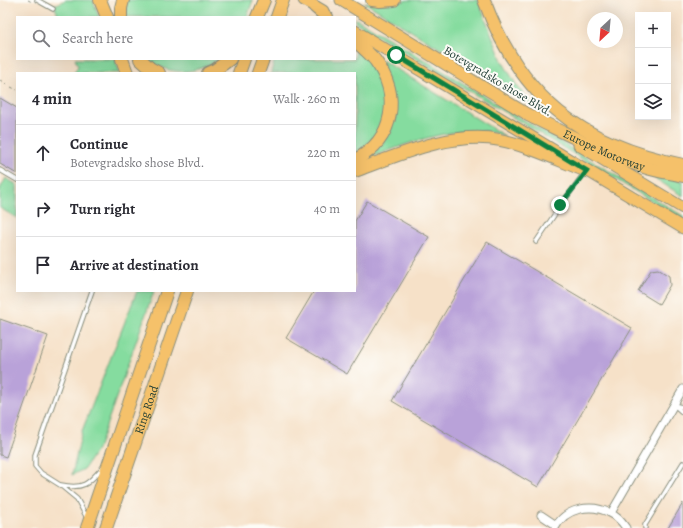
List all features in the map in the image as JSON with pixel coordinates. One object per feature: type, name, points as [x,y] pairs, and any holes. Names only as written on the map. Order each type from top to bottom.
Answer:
[{"type":"highway","points":[[100,0],[107,16]]},
{"type":"highway","points":[[121,16],[123,0]]},
{"type":"highway","points":[[277,16],[283,0]]},
{"type":"highway","points":[[372,0],[394,0]]},
{"type":"highway","points":[[484,0],[502,44],[515,64],[530,84],[566,118],[595,136],[628,151],[683,165]]},
{"type":"highway","points":[[315,7],[326,16]]},
{"type":"highway","points":[[356,42],[374,60],[381,70],[386,81],[391,103],[388,123],[384,134],[370,150],[356,159]]},
{"type":"highway","points":[[122,60],[127,72]]},
{"type":"highway","points":[[141,60],[157,72]]},
{"type":"highway","points":[[210,72],[229,60]]},
{"type":"highway","points":[[239,72],[244,60]]},
{"type":"highway","points":[[258,72],[263,60]]},
{"type":"highway","points":[[266,72],[268,60]]},
{"type":"highway","name":"Europe Motorway","points":[[528,115],[629,162],[683,176]]},
{"type":"highway","points":[[356,171],[432,144],[451,140],[483,138],[500,140],[522,146],[587,171]]},
{"type":"highway","name":"Ring Road","points":[[88,525],[165,292]]},
{"type":"highway","name":"Ring Road","points":[[106,528],[187,292]]},
{"type":"highway","points":[[181,308],[190,292]]},
{"type":"main road","points":[[304,0],[330,16]]},
{"type":"main road","name":"Botevgradsko shose Blvd.","points":[[341,0],[683,208]]},
{"type":"main road","points":[[356,32],[683,228]]},
{"type":"street","points":[[611,513],[683,389]]},
{"type":"street","points":[[541,515],[556,526],[565,516],[576,510],[588,507],[600,508],[611,513],[620,520],[626,528]]},
{"type":"lane","points":[[37,0],[53,9]]},
{"type":"lane","points":[[0,170],[16,179]]},
{"type":"lane","points":[[536,242],[560,205],[587,171]]},
{"type":"lane","points":[[88,525],[83,509],[77,499],[60,485],[41,474],[36,466],[35,455],[92,292]]},
{"type":"lane","points":[[674,405],[683,408]]},
{"type":"lane","points":[[674,405],[683,413]]},
{"type":"lane","points":[[60,485],[77,487],[88,483],[110,459]]},
{"type":"lane","points":[[645,528],[645,525],[683,462]]},
{"type":"path","points":[[28,0],[32,2]]},
{"type":"path","points":[[0,80],[6,84]]},
{"type":"path","points":[[11,87],[16,90]]},
{"type":"green space","points":[[66,0],[93,0],[99,16],[59,16],[54,5]]},
{"type":"green space","points":[[127,0],[253,0],[247,16],[125,16]]},
{"type":"green space","points":[[408,0],[478,0],[502,61],[517,86],[536,108],[364,2],[391,4]]},
{"type":"green space","points":[[356,19],[683,216],[683,220],[356,23]]},
{"type":"green space","points":[[356,50],[371,63],[383,87],[385,100],[381,124],[375,135],[366,145],[356,152],[356,72],[271,72],[275,60],[356,60]]},
{"type":"green space","points":[[75,60],[115,60],[120,72],[75,72],[78,66]]},
{"type":"green space","points":[[150,60],[217,60],[201,68],[184,71],[166,69]]},
{"type":"green space","points":[[382,60],[505,136],[484,131],[454,132],[425,138],[369,158],[381,145],[391,128]]},
{"type":"green space","points":[[646,173],[683,181],[683,196]]},
{"type":"green space","points":[[6,178],[16,184],[16,217],[0,208],[0,189]]},
{"type":"green space","points":[[137,292],[154,292],[99,446],[84,469],[72,475],[82,431]]},
{"type":"building","points":[[0,98],[16,107],[16,173],[0,164]]},
{"type":"building","points":[[367,201],[429,237],[347,374],[286,338],[313,292],[356,292],[356,219]]},
{"type":"building","points":[[487,242],[632,328],[538,487],[392,401]]},
{"type":"building","points":[[658,269],[669,276],[670,285],[659,304],[638,291],[651,270]]},
{"type":"building","points":[[0,319],[48,336],[6,457],[0,455]]},
{"type":"building","points":[[683,503],[683,528],[668,528]]},
{"type":"route","points":[[396,55],[587,171],[560,205]]}]
